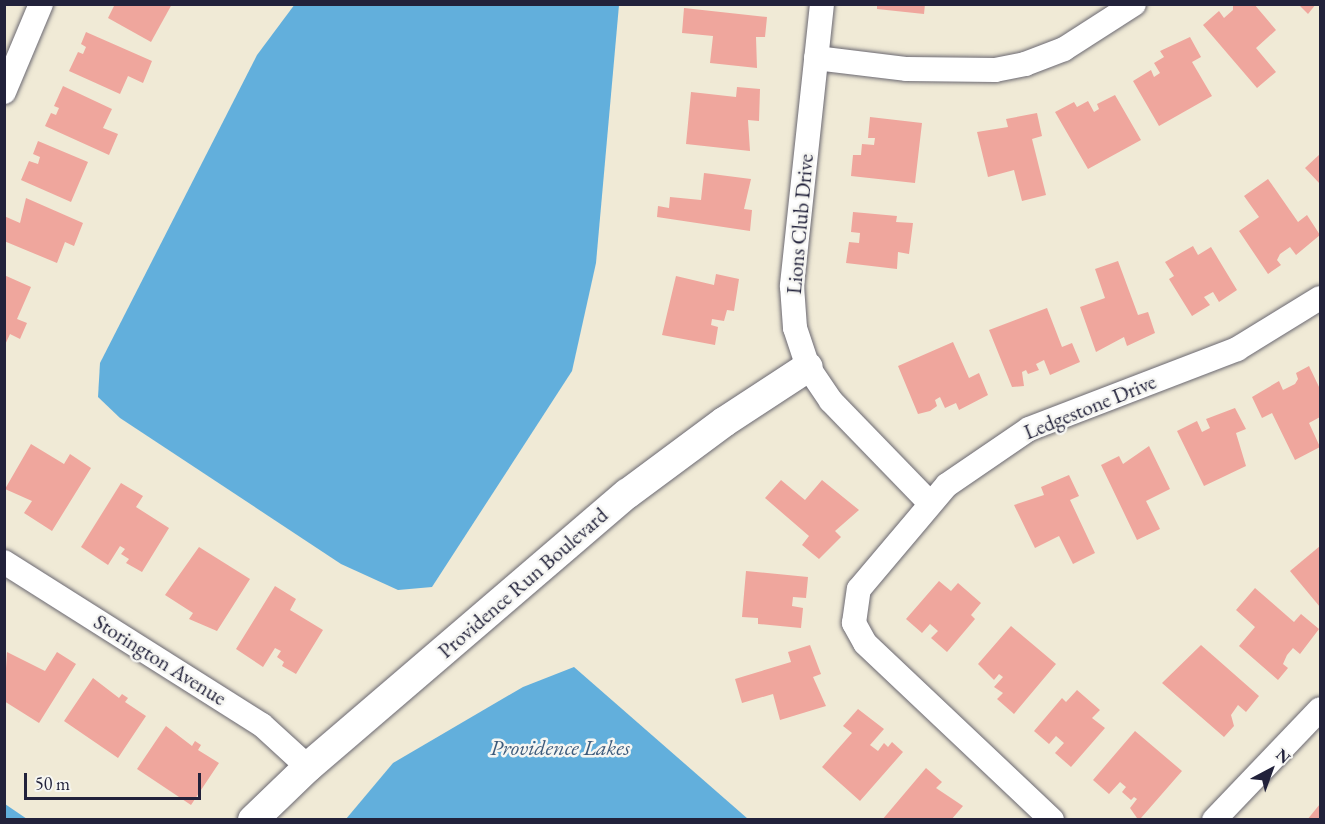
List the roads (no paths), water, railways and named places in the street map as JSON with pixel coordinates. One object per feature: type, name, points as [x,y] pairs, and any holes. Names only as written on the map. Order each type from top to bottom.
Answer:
[{"type":"street","points":[[4,92],[14,40],[41,4]]},
{"type":"street","name":"Lions Club Drive","points":[[822,4],[792,286],[795,327],[808,367],[831,401],[930,503]]},
{"type":"street","points":[[816,58],[908,69],[995,70],[1025,64],[1064,49],[1134,4]]},
{"type":"street","name":"Ledgestone Drive","points":[[1052,819],[865,643],[854,623],[855,600],[865,579],[930,503],[967,469],[1029,429],[1237,349],[1320,298]]},
{"type":"street","name":"Providence Run Boulevard","points":[[253,819],[308,767],[627,494],[724,422],[808,367]]},
{"type":"street","name":"Storington Avenue","points":[[4,562],[262,725],[308,767]]},
{"type":"street","points":[[1214,819],[1320,709]]},
{"type":"water","points":[[295,4],[619,5],[596,263],[572,371],[432,587],[398,590],[341,564],[120,418],[98,397],[100,363],[257,55]]},
{"type":"water","name":"Providence Lakes","points":[[574,667],[748,819],[346,819],[393,763],[523,687]]},
{"type":"water","points":[[5,804],[27,819],[5,819]]}]
